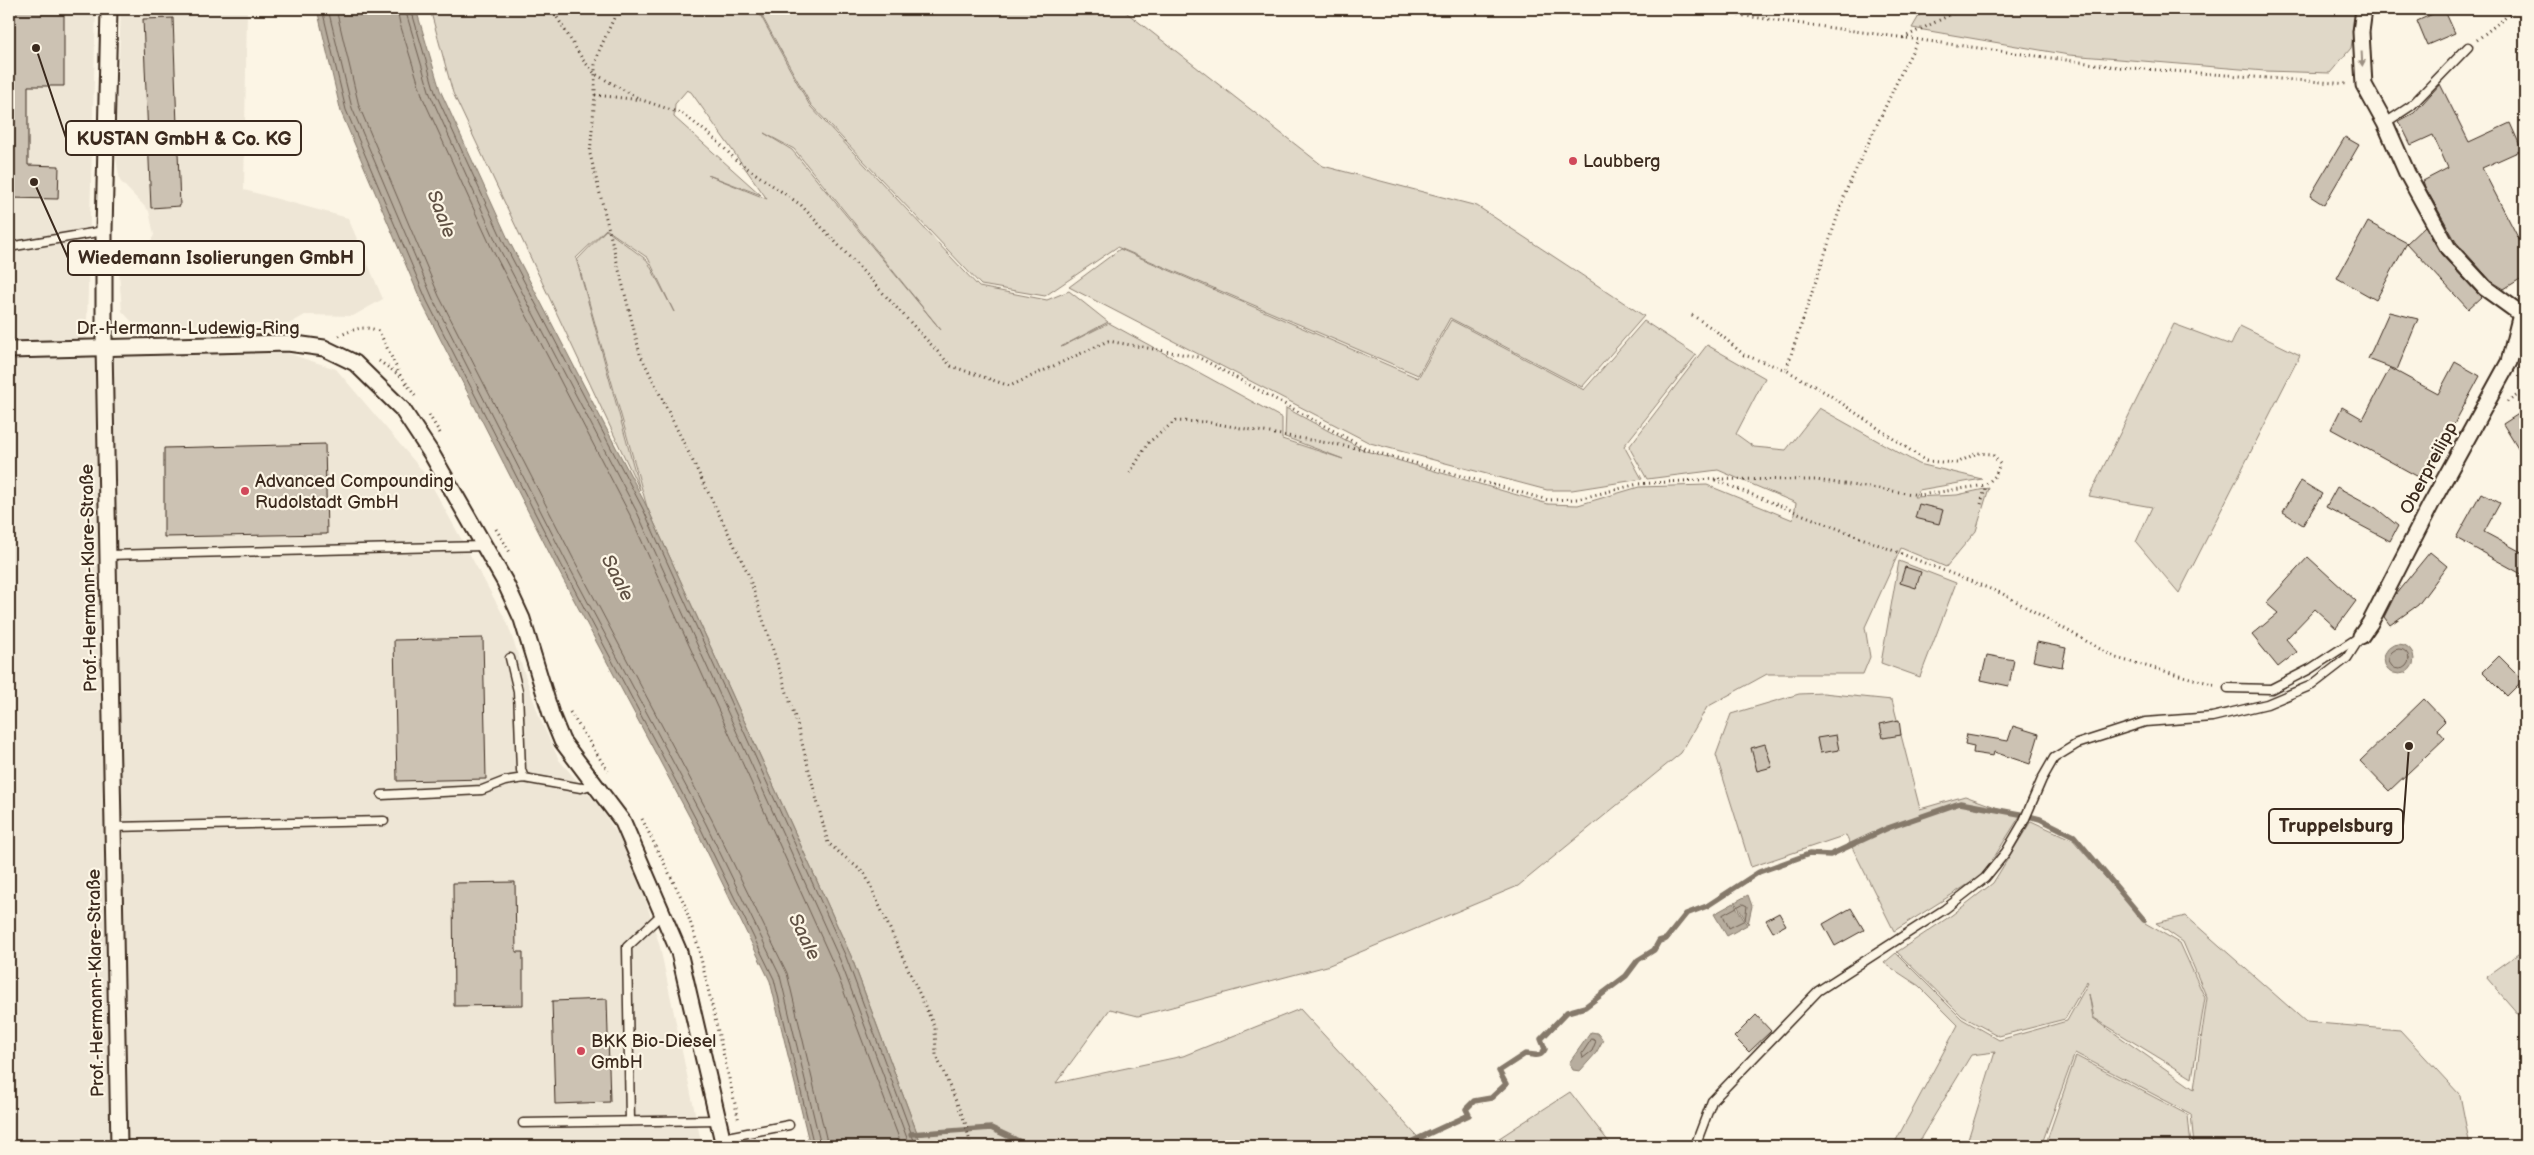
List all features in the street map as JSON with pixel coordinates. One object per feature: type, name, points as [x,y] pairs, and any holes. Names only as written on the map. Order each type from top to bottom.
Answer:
[{"type":"street","name":"Prof.-Hermann-Klare-Straße","points":[[109,9],[104,231],[104,346],[118,1146]]},
{"type":"street","points":[[2364,9],[2361,32],[2364,85]]},
{"type":"street","name":"Oberpreilipp","points":[[2360,636],[2370,623],[2431,504],[2510,362],[2523,313],[2485,288],[2448,248],[2407,173],[2385,123],[2364,85]]},
{"type":"street","name":"Dr.-Hermann-Ludewig-Ring","points":[[9,350],[104,346],[288,343],[324,348],[355,363],[402,409],[432,453],[522,619],[550,714],[562,741],[623,822],[679,952],[723,1142]]},
{"type":"lane","points":[[2385,123],[2411,106],[2468,47]]},
{"type":"lane","points":[[9,247],[104,231]]},
{"type":"lane","points":[[107,555],[484,546]]},
{"type":"lane","points":[[2228,688],[2271,689],[2310,669],[2360,636]]},
{"type":"lane","points":[[1695,1146],[1712,1101],[1818,991],[1938,914],[1985,878],[2006,852],[2054,758],[2077,744],[2146,722],[2212,717],[2267,704],[2312,685],[2348,658],[2360,636]]},
{"type":"lane","points":[[510,658],[518,691],[521,770],[524,778]]},
{"type":"lane","points":[[382,795],[482,790],[505,781],[524,778],[582,788],[594,784]]},
{"type":"lane","points":[[112,827],[384,821]]},
{"type":"lane","points":[[630,1121],[627,947],[662,914]]},
{"type":"lane","points":[[523,1124],[718,1120]]},
{"type":"lane","points":[[723,1142],[789,1125]]},
{"type":"path","points":[[552,9],[583,60],[595,74],[642,100],[683,114],[714,138],[744,166],[801,205],[951,366],[1010,386],[1108,341],[1198,357],[1368,450]]},
{"type":"path","points":[[618,9],[604,37],[595,66],[595,96],[590,154],[640,354],[747,571],[796,720],[828,843],[864,874],[935,1028],[936,1055],[965,1122],[971,1146]]},
{"type":"path","points":[[1694,9],[2117,67],[2364,85]]},
{"type":"path","points":[[1902,38],[1962,9]]},
{"type":"path","points":[[2468,47],[2516,9]]},
{"type":"path","points":[[1786,370],[1846,191],[1902,70],[1918,40]]},
{"type":"path","points":[[595,96],[642,100]]},
{"type":"path","points":[[1692,315],[1715,330],[1744,355],[1786,370],[1828,394],[1926,461],[1957,463],[1977,453],[1992,454],[2000,464],[1995,476],[1986,485],[1981,504]]},
{"type":"path","points":[[337,337],[356,328],[369,327],[379,331],[402,377]]},
{"type":"path","points":[[1130,473],[1148,443],[1175,421],[1206,422],[1243,427],[1295,439],[1368,450],[1548,500],[1578,499],[1638,484],[1712,479],[1816,480],[1920,495],[1986,485]]},
{"type":"path","points":[[1712,479],[2003,594],[2116,658],[2228,688]]},
{"type":"shaded area","points":[[9,9],[96,9],[86,358],[281,351],[336,369],[426,475],[507,622],[540,719],[559,760],[600,807],[624,845],[643,891],[660,947],[702,1146],[9,1146]]},
{"type":"shaded area","points":[[121,9],[247,9],[244,190],[348,218],[383,299],[353,316],[305,315],[289,324],[154,325],[133,323],[122,311],[119,273],[144,254],[154,235],[149,211],[120,181],[115,152]]},
{"type":"shaded area","points":[[430,9],[757,9],[810,106],[979,287],[1047,300],[1069,291],[1108,322],[1061,347],[1109,323],[1282,418],[1282,439],[1343,459],[1285,437],[1286,408],[1366,451],[1548,504],[1578,505],[1639,487],[1707,485],[1793,520],[1796,503],[1718,470],[1647,479],[1629,447],[1707,345],[1765,378],[1736,434],[1754,447],[1786,450],[1819,408],[1919,464],[1982,479],[1919,490],[1914,497],[1957,495],[1989,488],[1976,531],[1946,567],[1901,548],[1865,627],[1870,657],[1863,674],[1767,674],[1707,707],[1681,753],[1518,886],[1327,966],[1138,1016],[1110,1009],[1056,1083],[1183,1056],[1300,1009],[1426,1146],[922,1146],[851,956],[647,507],[577,260],[606,230],[647,260],[674,312],[648,258],[606,229],[576,258],[640,490],[453,93]],"holes":[[[687,90],[691,92],[767,199],[708,175],[761,195],[674,117],[675,104]],[[764,133],[794,149],[941,330],[792,150]]]},
{"type":"shaded area","points":[[758,9],[1122,9],[1323,166],[1477,206],[1644,316],[1582,387],[1450,318],[1418,375],[1117,247],[1045,296],[981,285],[811,105]]},
{"type":"shaded area","points":[[1923,9],[2357,9],[2351,48],[2330,73],[2265,71],[2069,55],[1912,28]]},
{"type":"shaded area","points":[[1120,249],[1418,378],[1451,320],[1584,390],[1644,321],[1696,355],[1624,446],[1642,479],[1572,490],[1547,490],[1370,443],[1069,287]]},
{"type":"shaded area","points":[[2174,324],[2231,345],[2240,326],[2300,355],[2179,593],[2136,542],[2152,507],[2089,496]]},
{"type":"shaded area","points":[[1899,561],[1956,583],[1920,677],[1881,663]]},
{"type":"shaded area","points":[[1823,693],[1892,700],[1920,809],[1965,796],[2020,816],[1983,875],[1894,931],[1846,835],[1751,867],[1716,755],[1731,714],[1799,694]]},
{"type":"shaded area","points":[[2031,821],[2073,840],[2145,923],[2180,943],[2205,998],[2192,1078],[2094,1018],[2089,994],[2093,1018],[2194,1089],[2207,998],[2183,942],[2156,923],[2186,916],[2306,1022],[2400,1030],[2460,1095],[2470,1146],[2194,1146],[2191,1114],[2075,1053],[2041,1146],[1966,1146],[1995,1052],[1971,1055],[1916,1146],[1893,1146],[1958,1025],[1919,986],[1884,963],[1896,953],[1962,1019],[1999,1040],[2067,1021],[2088,983],[2087,981],[2065,1019],[1999,1036],[1962,1016],[1897,952],[1952,915],[1993,883]]},
{"type":"shaded area","points":[[2525,949],[2525,1022],[2486,977]]},
{"type":"shaded area","points":[[2076,1056],[2188,1115],[2191,1146],[2045,1146]]},
{"type":"shaded area","points":[[1570,1092],[1612,1146],[1487,1146]]},
{"type":"water","name":"Saale","points":[[317,9],[416,9],[440,90],[509,241],[647,507],[851,956],[922,1146],[810,1146],[770,981],[696,829],[556,566],[422,303],[341,112]]},
{"type":"water","points":[[2399,644],[2410,648],[2414,659],[2410,670],[2399,674],[2388,670],[2384,659],[2388,648]]},
{"type":"water","points":[[1748,895],[1752,906],[1748,924],[1735,902]]},
{"type":"water","points":[[1734,903],[1747,925],[1727,936],[1714,914]]},
{"type":"water","points":[[1591,1032],[1597,1033],[1603,1040],[1596,1053],[1580,1071],[1573,1070],[1569,1063]]},
{"type":"building","points":[[9,9],[64,10],[64,86],[28,86],[28,165],[59,166],[58,199],[9,198]]},
{"type":"building","points":[[2444,9],[2455,33],[2427,45],[2417,21]]},
{"type":"building","points":[[173,18],[180,206],[151,208],[143,19]]},
{"type":"building","points":[[2440,84],[2469,142],[2510,123],[2522,150],[2482,168],[2525,251],[2525,276],[2504,289],[2491,281],[2456,242],[2425,187],[2423,181],[2448,168],[2433,135],[2411,145],[2399,121],[2414,113]]},
{"type":"building","points":[[2345,137],[2359,145],[2324,205],[2310,196]]},
{"type":"building","points":[[2368,222],[2407,243],[2376,300],[2337,278]]},
{"type":"building","points":[[2425,226],[2441,254],[2481,297],[2468,309],[2407,243]]},
{"type":"building","points":[[2389,312],[2418,319],[2397,370],[2368,359]]},
{"type":"building","points":[[2455,362],[2480,376],[2424,480],[2331,429],[2342,407],[2363,419],[2390,368],[2438,394]]},
{"type":"building","points":[[2520,413],[2525,421],[2525,460],[2503,424]]},
{"type":"building","name":"Advanced Compounding Rudolstadt GmbH","points":[[325,444],[327,534],[164,537],[164,448]]},
{"type":"building","points":[[2301,481],[2322,494],[2303,525],[2283,512]]},
{"type":"building","points":[[2337,487],[2376,508],[2398,526],[2390,541],[2326,507]]},
{"type":"building","points":[[2481,493],[2500,503],[2484,532],[2525,554],[2525,576],[2456,538]]},
{"type":"building","points":[[1919,504],[1943,510],[1939,524],[1915,518]]},
{"type":"building","points":[[2430,552],[2447,566],[2418,605],[2390,625],[2384,617],[2395,595]]},
{"type":"building","points":[[2308,557],[2356,601],[2336,628],[2315,609],[2286,639],[2297,652],[2278,667],[2252,635],[2278,613],[2266,603]]},
{"type":"building","points":[[1905,567],[1921,572],[1916,588],[1900,583]]},
{"type":"building","points":[[483,638],[486,779],[397,781],[394,640]]},
{"type":"building","points":[[2037,642],[2066,648],[2062,667],[2033,661]]},
{"type":"building","points":[[1987,655],[2014,660],[2009,686],[1981,680]]},
{"type":"building","points":[[2499,656],[2523,680],[2507,696],[2483,672]]},
{"type":"building","points":[[2424,699],[2445,721],[2437,729],[2445,738],[2389,791],[2360,761]]},
{"type":"building","points":[[1899,720],[1901,735],[1883,738],[1880,724]]},
{"type":"building","points":[[2013,726],[2039,734],[2030,764],[1994,752],[1993,756],[1973,753],[1974,746],[1965,744],[1967,734],[2008,741]]},
{"type":"building","points":[[1836,735],[1839,750],[1820,753],[1817,738]]},
{"type":"building","points":[[1765,744],[1772,767],[1757,771],[1751,748]]},
{"type":"building","points":[[515,882],[516,952],[523,952],[523,1005],[454,1006],[453,883]]},
{"type":"building","points":[[1851,908],[1864,930],[1835,946],[1823,924]]},
{"type":"building","points":[[1779,913],[1786,925],[1773,932],[1766,920]]},
{"type":"building","name":"BKK Bio-Diesel GmbH","points":[[607,999],[610,1102],[555,1104],[552,1001]]},
{"type":"building","points":[[1756,1015],[1771,1031],[1749,1052],[1734,1037]]},
{"type":"waterway","points":[[1402,1146],[1469,1115],[1466,1109],[1474,1101],[1491,1098],[1506,1084],[1499,1071],[1525,1054],[1541,1054],[1545,1049],[1541,1039],[1567,1012],[1585,1007],[1626,976],[1638,960],[1654,950],[1659,941],[1666,939],[1686,914],[1707,906],[1759,872],[1809,854],[1830,855],[1888,828],[1960,803],[2040,819],[2074,836],[2144,920]]},
{"type":"waterway","points":[[911,1134],[991,1128],[1029,1146]]},
{"type":"place","name":"KUSTAN GmbH & Co. KG","points":[[36,48]]},
{"type":"place","name":"Laubberg","points":[[1573,161]]},
{"type":"place","name":"Wiedemann Isolierungen GmbH","points":[[34,182]]},
{"type":"place","name":"Advanced Compounding Rudolstadt GmbH","points":[[245,491]]},
{"type":"place","name":"Truppelsburg","points":[[2409,746]]},
{"type":"place","name":"BKK Bio-Diesel GmbH","points":[[581,1051]]}]
